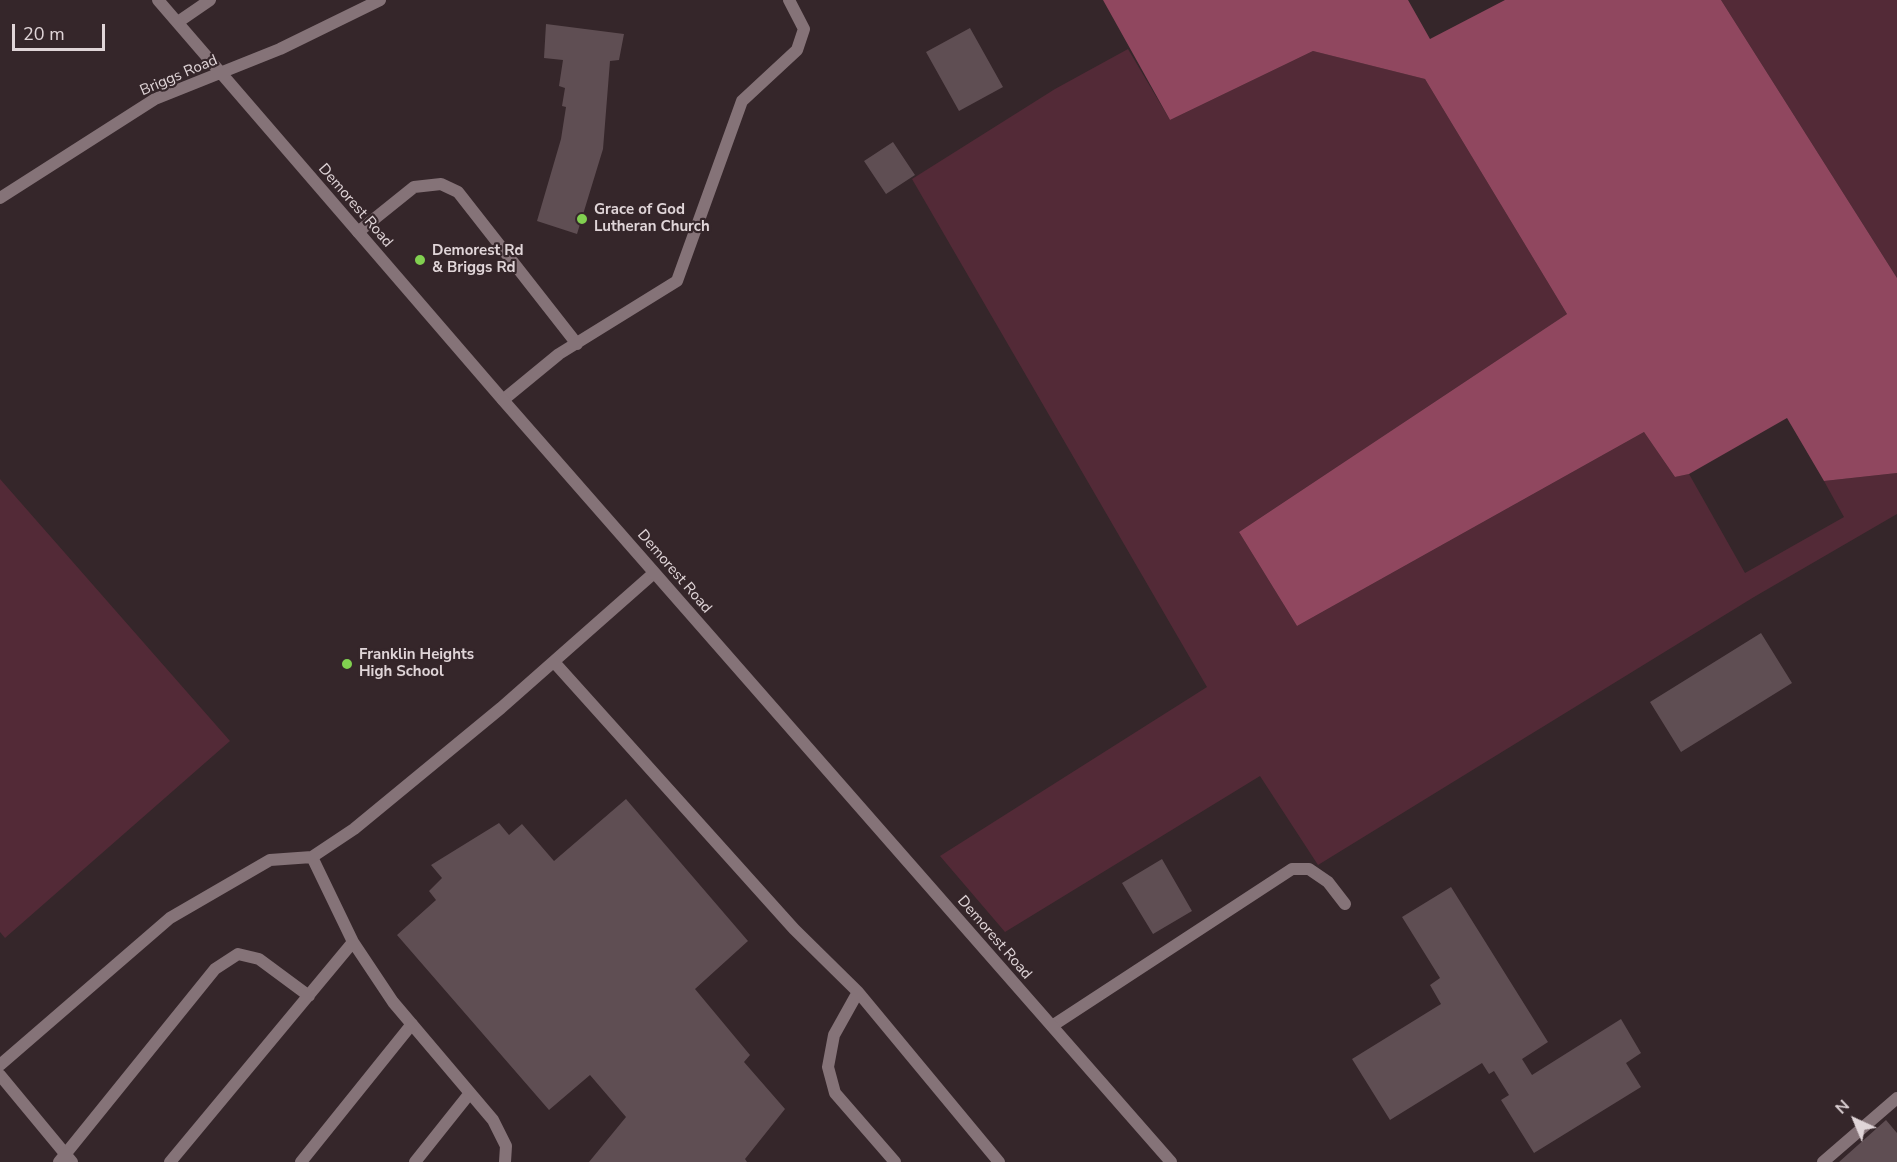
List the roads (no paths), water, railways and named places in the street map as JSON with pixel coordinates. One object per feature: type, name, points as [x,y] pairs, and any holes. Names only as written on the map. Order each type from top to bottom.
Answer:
[{"type":"street","name":"Demorest Road","points":[[158,0],[503,400],[1171,1162]]},
{"type":"street","points":[[178,22],[210,0]]},
{"type":"street","name":"Briggs Road","points":[[0,198],[155,99],[222,74],[380,0]]},
{"type":"street","points":[[503,400],[560,354],[677,280],[742,101],[796,50],[804,29],[789,0]]},
{"type":"street","points":[[358,232],[414,187],[441,184],[458,192],[577,344]]},
{"type":"street","points":[[0,1065],[170,918],[270,860],[312,857],[354,829],[554,662],[654,573]]},
{"type":"street","points":[[554,662],[794,929],[858,992],[999,1162]]},
{"type":"street","points":[[312,857],[353,942],[393,1002],[498,1129],[506,1146],[505,1162]]},
{"type":"street","points":[[1052,1026],[1292,869],[1309,869],[1328,882],[1345,904]]},
{"type":"street","points":[[170,1162],[353,942]]},
{"type":"street","points":[[0,1075],[66,1160],[215,969],[238,954],[259,959],[309,996]]},
{"type":"street","points":[[858,992],[834,1035],[828,1067],[835,1093],[895,1162]]},
{"type":"street","points":[[301,1162],[412,1024]]},
{"type":"street","points":[[415,1162],[470,1093]]},
{"type":"street","points":[[1823,1162],[1897,1098]]},
{"type":"place","name":"Grace of God Lutheran Church","points":[[582,219]]},
{"type":"place","name":"Demorest Rd & Briggs Rd","points":[[420,260]]},
{"type":"place","name":"Franklin Heights High School","points":[[347,664]]}]
